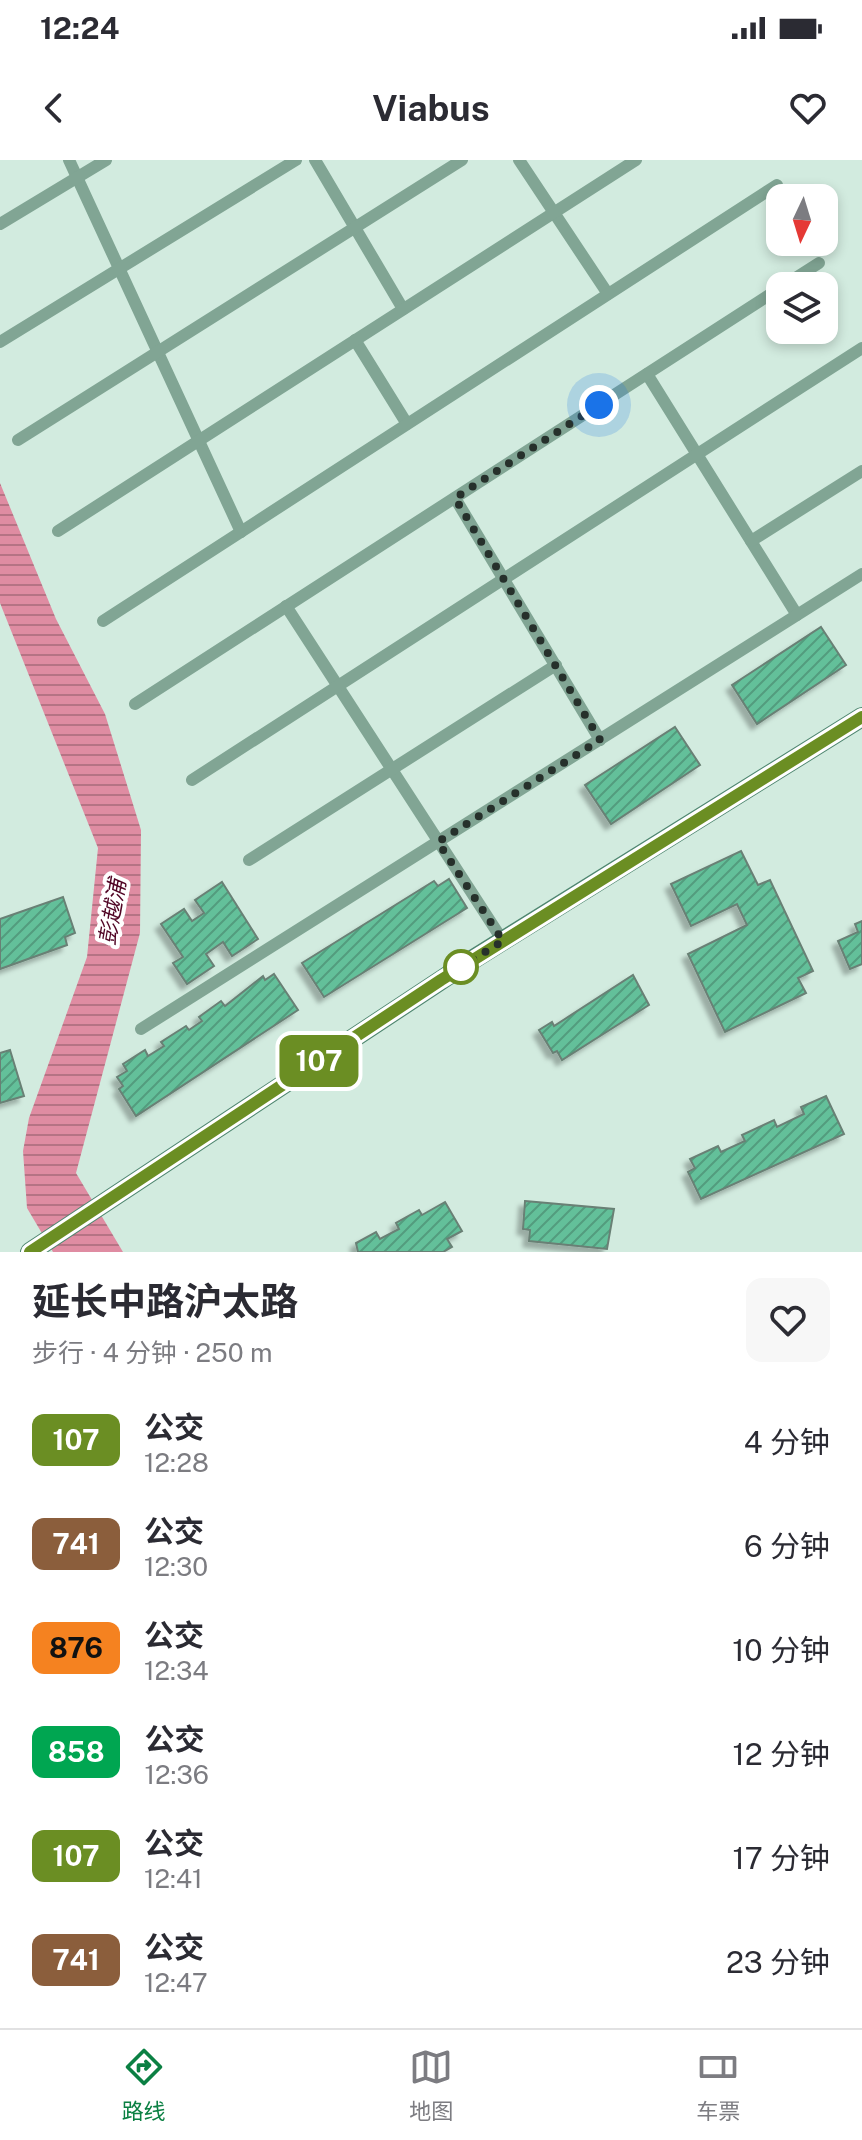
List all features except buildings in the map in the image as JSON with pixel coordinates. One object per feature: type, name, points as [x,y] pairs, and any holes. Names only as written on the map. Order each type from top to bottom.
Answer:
[{"type":"street","points":[[35,1249],[503,941],[862,717]]},
{"type":"lane","points":[[69,160],[241,532]]},
{"type":"lane","points":[[0,224],[106,160]]},
{"type":"lane","points":[[0,342],[296,160]]},
{"type":"lane","points":[[315,160],[403,309]]},
{"type":"lane","points":[[18,440],[462,160]]},
{"type":"lane","points":[[519,160],[608,294]]},
{"type":"lane","points":[[58,531],[636,160]]},
{"type":"lane","points":[[103,621],[766,192]]},
{"type":"lane","points":[[805,272],[819,263]]},
{"type":"lane","points":[[135,704],[766,297]]},
{"type":"lane","points":[[355,340],[407,424]]},
{"type":"lane","points":[[192,780],[862,348]]},
{"type":"lane","points":[[647,374],[797,615]]},
{"type":"lane","points":[[751,541],[862,471]]},
{"type":"lane","points":[[455,498],[600,740]]},
{"type":"lane","points":[[141,1029],[862,574]]},
{"type":"lane","points":[[286,606],[503,941]]},
{"type":"lane","points":[[249,860],[556,665]]},
{"type":"water","name":"彭越浦","points":[[0,483],[56,619],[105,714],[141,830],[140,933],[76,1173],[123,1252],[53,1252],[27,1208],[23,1151],[29,1118],[87,957],[98,848],[0,603]]},
{"type":"bus line","name":"107","points":[[30,1252],[441,980],[862,717]]},
{"type":"route","points":[[461,967],[503,941],[438,842],[600,740],[455,498],[599,405]]}]
